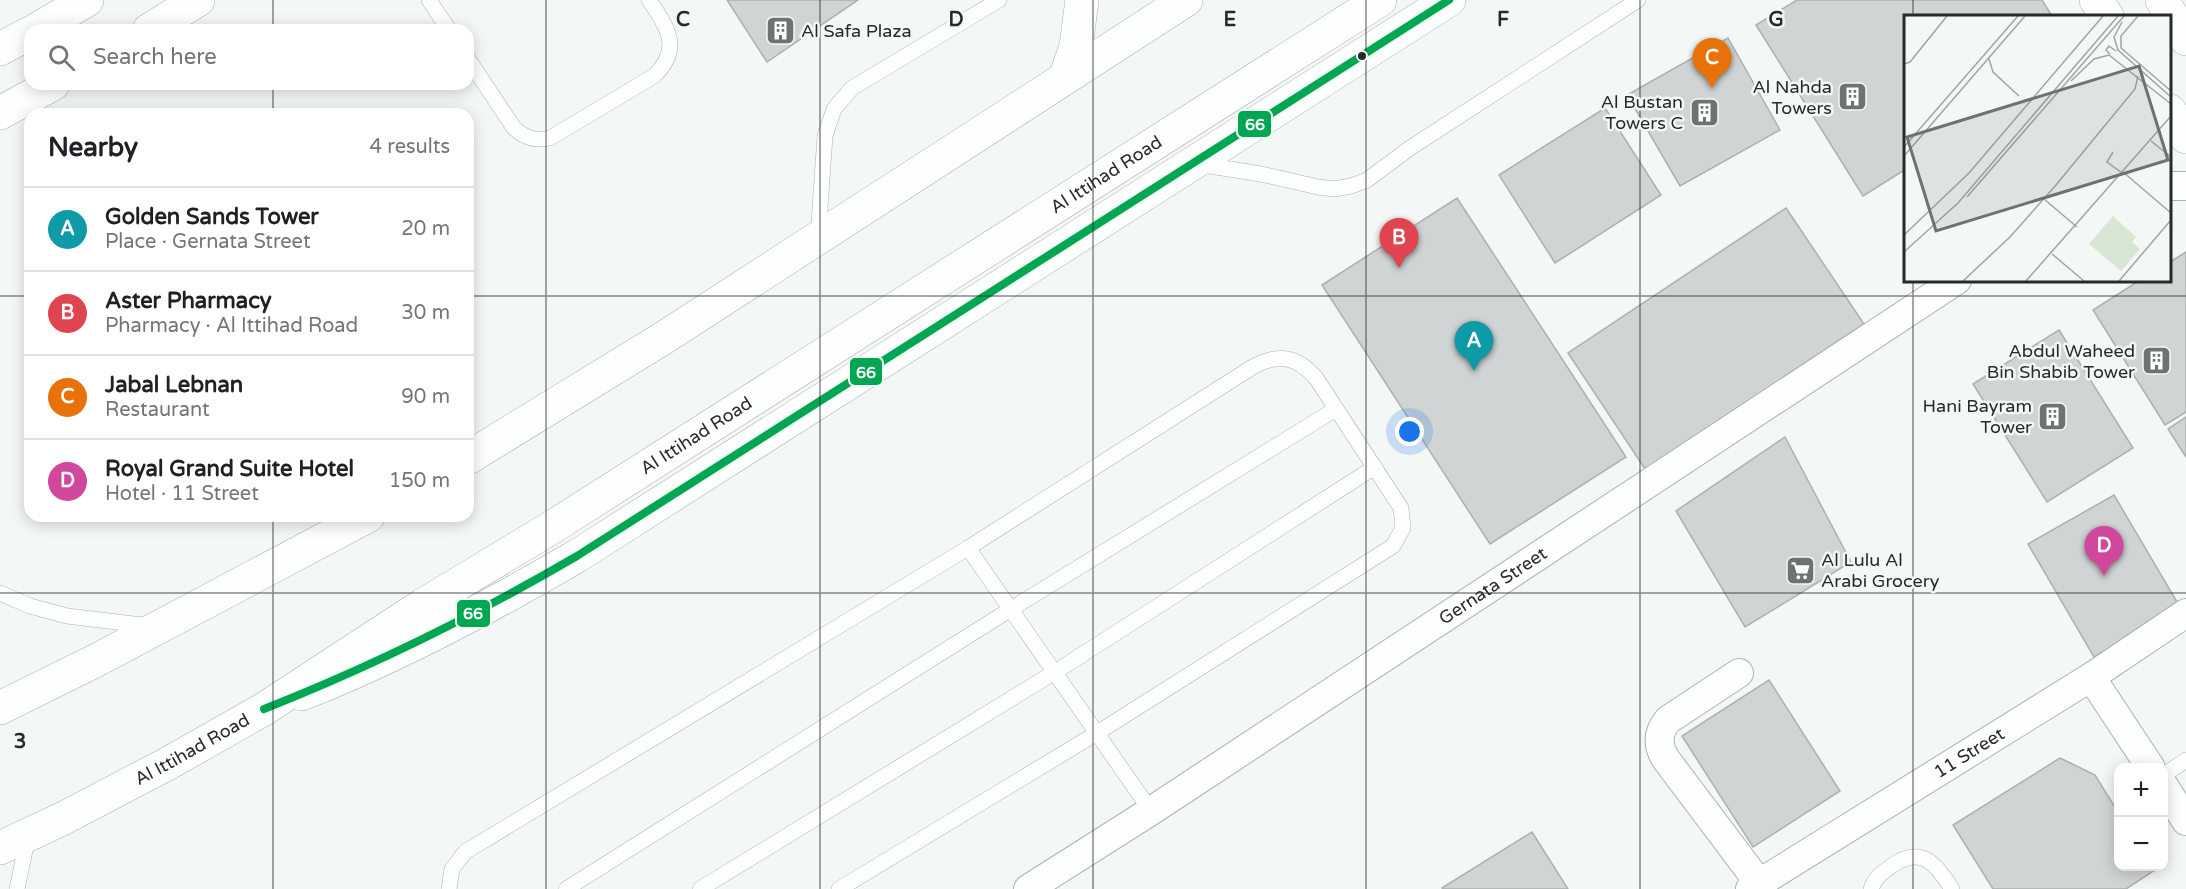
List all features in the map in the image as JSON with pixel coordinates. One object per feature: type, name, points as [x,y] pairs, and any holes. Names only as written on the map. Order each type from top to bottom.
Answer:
[{"type":"main road","points":[[46,24],[87,0]]},
{"type":"main road","points":[[159,24],[198,0]]},
{"type":"main road","points":[[1065,78],[1076,46],[1082,14],[1082,0]]},
{"type":"main road","points":[[474,454],[645,349],[1186,0]]},
{"type":"main road","name":"Al Ittihad Road","points":[[14,841],[167,764],[264,709],[423,605],[574,513],[1380,0]]},
{"type":"main road","points":[[264,709],[393,655],[517,592],[1449,0]]},
{"type":"main road","points":[[2096,0],[2106,15]]},
{"type":"main road","points":[[2162,0],[2186,39]]},
{"type":"main road","points":[[0,49],[24,36]]},
{"type":"main road","points":[[0,113],[42,90]]},
{"type":"main road","points":[[2171,114],[2186,137]]},
{"type":"main road","points":[[0,708],[161,627],[357,522]]},
{"type":"street","name":"Gernata Street","points":[[1028,889],[1151,811],[1954,282]]},
{"type":"street","name":"11 Street","points":[[1765,884],[2091,677],[2186,613]]},
{"type":"street","points":[[1739,673],[1668,720],[1663,726],[1659,743],[1665,758],[1765,884]]},
{"type":"street","points":[[2091,677],[2148,763]]},
{"type":"street","points":[[2168,794],[2186,821]]},
{"type":"lane","points":[[429,0],[444,24]]},
{"type":"lane","points":[[474,68],[514,128],[522,135],[531,138],[550,138],[654,76],[663,67],[669,56],[668,30],[649,0]]},
{"type":"lane","points":[[818,237],[825,136],[828,122],[842,98],[864,80],[999,0]]},
{"type":"lane","points":[[1194,164],[1262,174],[1318,187],[1334,189],[1351,186],[1367,180],[1410,148],[1638,0]]},
{"type":"lane","points":[[449,889],[452,869],[465,852],[968,548],[1262,362],[1273,358],[1298,361],[1308,368],[1401,508],[1402,528],[1393,546],[1097,733],[839,889]]},
{"type":"lane","points":[[566,889],[1011,609],[1336,409]]},
{"type":"lane","points":[[700,889],[1055,672],[1374,467]]},
{"type":"lane","points":[[968,548],[1151,811]]},
{"type":"lane","points":[[0,593],[30,606],[67,616],[161,627]]},
{"type":"lane","points":[[2168,772],[2186,760]]},
{"type":"lane","points":[[14,841],[17,889]]},
{"type":"lane","points":[[1871,889],[1876,878],[1882,873],[1897,862],[1914,857],[1931,861],[1938,867],[1952,889]]},
{"type":"building","name":"Al Safa Plaza","points":[[727,0],[858,0],[767,62]]},
{"type":"building","name":"Al Nahda Towers","points":[[1797,0],[2042,0],[2051,15],[1904,15],[1904,170],[1863,196],[1756,25]]},
{"type":"building","name":"Al Bustan Towers C","points":[[1728,38],[1780,130],[1680,186],[1627,95]]},
{"type":"building","points":[[1605,108],[1661,195],[1555,263],[1499,175]]},
{"type":"building","points":[[1457,198],[1626,457],[1490,544],[1322,285]]},
{"type":"building","points":[[1786,208],[1864,324],[1645,469],[1568,353]]},
{"type":"building","name":"Abdul Waheed Bin Shabib Tower","points":[[2186,252],[2186,412],[2165,425],[2093,310],[2137,282],[2171,282],[2171,261]]},
{"type":"building","name":"Hani Bayram Tower","points":[[2059,330],[2133,448],[2047,502],[1973,384]]},
{"type":"building","points":[[2186,417],[2186,457],[2168,429]]},
{"type":"building","points":[[1785,437],[1851,562],[1745,627],[1676,511]]},
{"type":"building","points":[[2114,495],[2180,607],[2094,657],[2028,544]]},
{"type":"building","points":[[1769,680],[1840,791],[1753,847],[1682,736]]},
{"type":"building","points":[[2060,758],[2095,775],[2114,806],[2114,871],[2153,871],[2126,889],[1993,889],[1953,825]]},
{"type":"building","points":[[1532,832],[1568,889],[1442,888]]},
{"type":"transit line","name":"66","points":[[264,709],[424,638],[501,599],[577,556],[1449,0]]},
{"type":"place","name":"Al Safa Plaza","points":[[780,31]]},
{"type":"place","name":"Jabal Lebnan","points":[[1712,88]]},
{"type":"place","name":"Al Nahda Towers","points":[[1853,97]]},
{"type":"place","name":"Al Bustan Towers C","points":[[1704,112]]},
{"type":"place","name":"Aster Pharmacy","points":[[1399,268]]},
{"type":"place","name":"Abdul Waheed Bin Shabib Tower","points":[[2156,361]]},
{"type":"place","name":"Golden Sands Tower","points":[[1474,371]]},
{"type":"place","name":"Hani Bayram Tower","points":[[2053,416]]},
{"type":"place","name":"Al Lulu Al Arabi Grocery","points":[[1800,570]]},
{"type":"place","name":"Royal Grand Suite Hotel","points":[[2104,576]]}]
